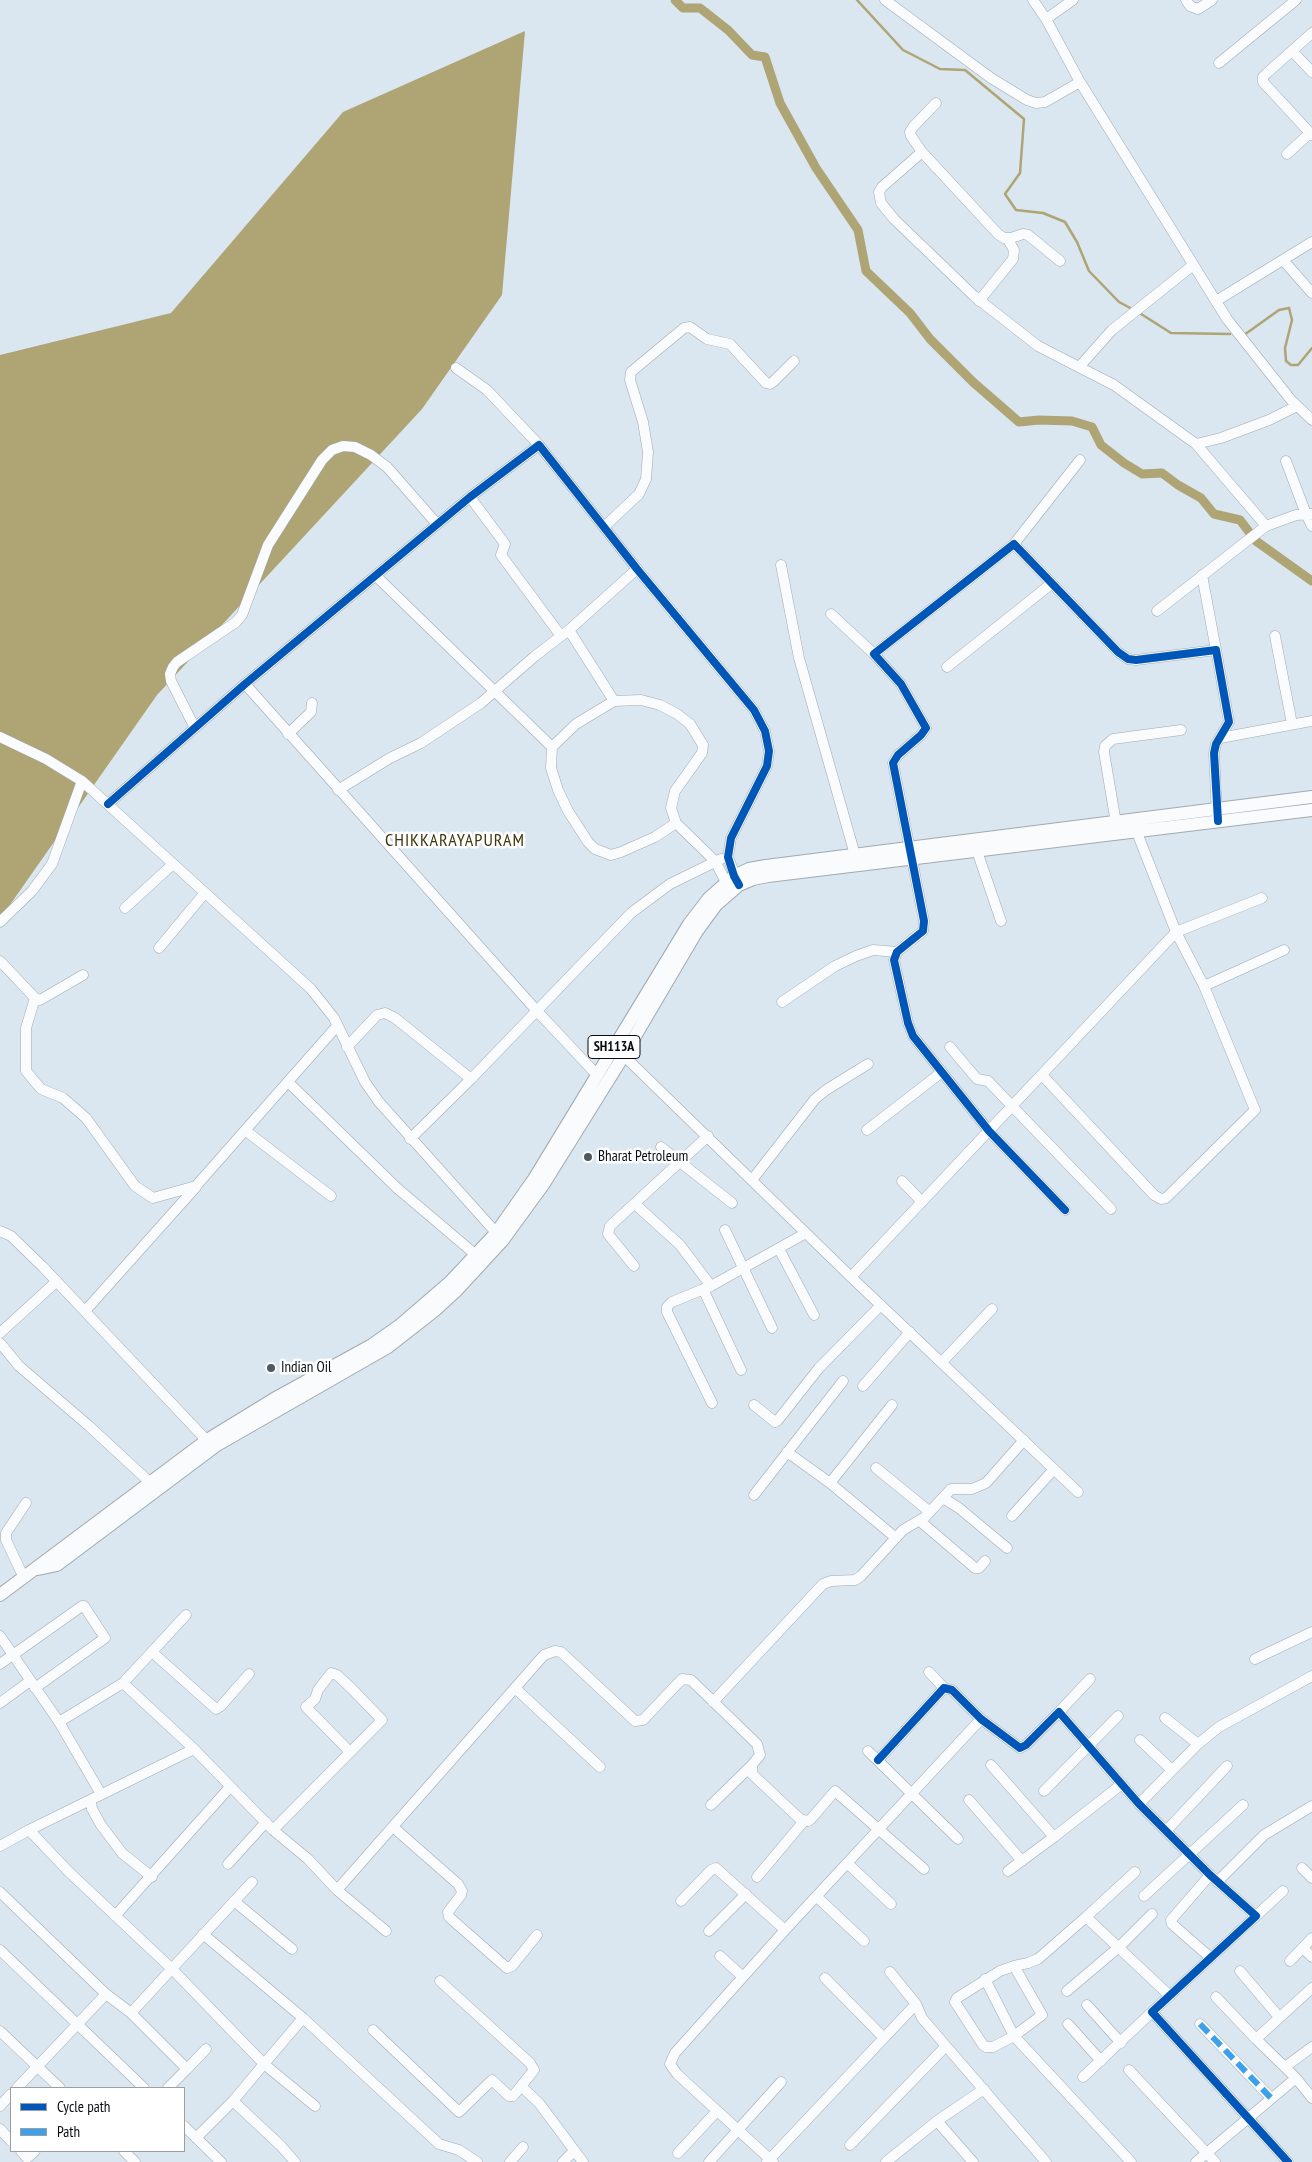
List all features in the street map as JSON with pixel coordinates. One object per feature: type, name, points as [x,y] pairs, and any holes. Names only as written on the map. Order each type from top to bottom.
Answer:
[{"type":"main road","name":"SH113A","points":[[910,854],[977,851],[1217,815],[1312,797]]},
{"type":"main road","name":"SH113A","points":[[1217,815],[1312,810]]},
{"type":"main road","name":"SH113A","points":[[210,1443],[388,1347],[434,1311],[474,1273],[500,1237],[543,1185],[689,924],[709,898],[758,868],[910,854],[1116,824],[1134,827]]},
{"type":"main road","name":"SH113A","points":[[0,1595],[153,1486],[241,1418],[372,1345],[427,1303],[476,1255],[500,1237],[597,1075],[619,1051]]},
{"type":"street","points":[[884,0],[991,78],[1027,100],[1036,103],[1045,102],[1080,82]]},
{"type":"street","points":[[1033,0],[1046,19],[1080,82],[1192,266],[1258,360],[1297,406],[1312,420]]},
{"type":"street","points":[[1046,19],[1073,0]]},
{"type":"street","points":[[1186,0],[1190,6],[1198,9],[1212,0]]},
{"type":"street","points":[[1219,63],[1296,0]]},
{"type":"street","points":[[1286,154],[1311,134],[1263,82],[1263,77],[1312,33]]},
{"type":"street","points":[[1293,52],[1312,72]]},
{"type":"street","points":[[936,103],[913,126],[910,132],[911,136],[922,152],[989,227],[1007,238],[1014,250],[1013,258],[979,300]]},
{"type":"street","points":[[922,152],[882,187],[879,192],[881,203],[894,219],[951,276],[1038,346],[1114,385],[1196,444],[1259,531]]},
{"type":"street","points":[[1007,238],[1023,234],[1028,235],[1060,262]]},
{"type":"street","points":[[1216,301],[1312,242]]},
{"type":"street","points":[[1283,260],[1312,293]]},
{"type":"street","points":[[1080,366],[1112,330],[1192,266]]},
{"type":"street","points":[[604,527],[639,494],[646,479],[648,452],[643,422],[630,380],[631,372],[684,328],[690,327],[707,340],[730,344],[766,383],[770,384],[774,381],[794,361]]},
{"type":"street","points":[[456,368],[487,390],[539,445],[637,569],[754,710],[765,731],[769,751],[767,766],[734,829],[728,857],[732,884]]},
{"type":"street","points":[[1196,444],[1221,438],[1269,420],[1297,406]]},
{"type":"street","points":[[108,804],[245,684],[437,524],[539,445]]},
{"type":"street","points":[[195,728],[171,681],[170,674],[173,667],[177,662],[236,622],[242,615],[268,545],[322,460],[332,450],[343,446],[355,447],[370,455],[387,467],[437,524]]},
{"type":"street","points":[[874,654],[1014,544],[1080,460]]},
{"type":"street","points":[[1286,461],[1309,514],[1312,526]]},
{"type":"street","points":[[470,497],[506,544],[501,555],[565,633],[614,701]]},
{"type":"street","points":[[1157,611],[1259,531],[1296,515],[1309,514]]},
{"type":"street","points":[[1014,544],[1118,652],[1128,659],[1136,660],[1216,650]]},
{"type":"street","points":[[781,565],[799,658],[857,860]]},
{"type":"street","points":[[338,790],[437,732],[480,703],[565,633],[637,569]]},
{"type":"street","points":[[1202,575],[1229,722],[1214,753],[1217,815]]},
{"type":"street","points":[[376,576],[552,747]]},
{"type":"street","points":[[947,667],[1051,584]]},
{"type":"street","points":[[831,614],[874,654],[901,684],[926,728],[921,735],[898,755],[893,763],[924,922],[923,931],[897,952],[894,960],[908,1023],[913,1036],[989,1131],[1064,1210]]},
{"type":"street","points":[[1276,636],[1292,724]]},
{"type":"street","points":[[245,684],[338,790],[597,1075]]},
{"type":"street","points":[[676,823],[655,837],[621,852],[611,855],[595,849],[588,842],[568,811],[558,790],[551,768],[552,747],[576,724],[614,701],[641,700],[660,705],[683,719],[699,736],[703,745],[702,753],[675,791],[671,801],[671,808],[676,823],[715,861],[732,884]]},
{"type":"street","points":[[288,734],[311,712],[312,703]]},
{"type":"street","points":[[1220,738],[1312,721]]},
{"type":"street","points":[[1116,824],[1104,752],[1105,746],[1113,739],[1181,730]]},
{"type":"street","points":[[0,737],[46,759],[82,781],[204,894],[311,989],[325,1004],[365,1082],[379,1102],[500,1237]]},
{"type":"street","points":[[0,922],[32,891],[52,864],[82,781]]},
{"type":"street","points":[[1042,1075],[1154,1195],[1161,1199],[1166,1198],[1254,1110],[1204,986],[1176,932],[1134,827]]},
{"type":"street","points":[[977,851],[1001,921]]},
{"type":"street","points":[[410,1138],[471,1079],[631,913],[670,884],[715,861],[728,857]]},
{"type":"street","points":[[126,908],[173,864]]},
{"type":"street","points":[[159,948],[204,894]]},
{"type":"street","points":[[851,1277],[1176,932],[1262,898]]},
{"type":"street","points":[[782,1002],[835,966],[856,956],[873,950],[897,952]]},
{"type":"street","points":[[1204,986],[1284,950]]},
{"type":"street","points":[[0,960],[35,998],[40,1000],[83,975]]},
{"type":"street","points":[[35,998],[26,1028],[26,1072],[41,1089],[63,1098],[86,1118],[135,1186],[153,1198],[196,1186]]},
{"type":"street","points":[[347,1047],[377,1015],[385,1013],[395,1018],[471,1079]]},
{"type":"street","points":[[86,1310],[337,1026]]},
{"type":"street","points":[[950,1047],[977,1079],[988,1081],[1111,1209]]},
{"type":"street","points":[[619,1051],[851,1277],[1078,1492]]},
{"type":"street","points":[[752,1180],[815,1100],[826,1090],[868,1064]]},
{"type":"street","points":[[867,1130],[942,1072]]},
{"type":"street","points":[[288,1082],[397,1188],[476,1255]]},
{"type":"street","points":[[246,1131],[332,1196]]},
{"type":"street","points":[[634,1266],[608,1234],[610,1226],[708,1136]]},
{"type":"street","points":[[661,1147],[732,1203]]},
{"type":"street","points":[[902,1181],[922,1202]]},
{"type":"street","points":[[635,1204],[680,1245],[707,1288],[742,1370]]},
{"type":"street","points":[[725,1230],[772,1328]]},
{"type":"street","points":[[0,1231],[11,1236],[86,1310],[210,1443]]},
{"type":"street","points":[[712,1404],[667,1312],[667,1307],[672,1302],[707,1288],[806,1233]]},
{"type":"street","points":[[779,1248],[814,1315]]},
{"type":"street","points":[[0,1333],[56,1282]]},
{"type":"street","points":[[754,1405],[774,1422],[778,1420],[819,1368],[881,1305]]},
{"type":"street","points":[[942,1362],[992,1310]]},
{"type":"street","points":[[863,1386],[910,1332]]},
{"type":"street","points":[[0,1343],[19,1366],[89,1426],[153,1486]]},
{"type":"street","points":[[754,1495],[843,1381]]},
{"type":"street","points":[[830,1483],[892,1405]]},
{"type":"street","points":[[713,1702],[822,1584],[831,1580],[855,1580],[862,1576],[903,1530],[920,1521],[951,1489],[972,1489],[986,1483],[1024,1440]]},
{"type":"street","points":[[787,1452],[830,1483],[896,1538]]},
{"type":"street","points":[[876,1468],[930,1512]]},
{"type":"street","points":[[1012,1516],[1054,1469]]},
{"type":"street","points":[[943,1498],[959,1508],[1007,1548]]},
{"type":"street","points":[[24,1578],[6,1540],[6,1533],[26,1504]]},
{"type":"street","points":[[920,1521],[975,1568],[979,1568],[985,1561]]},
{"type":"street","points":[[0,1664],[82,1606],[87,1608],[105,1634],[103,1639],[0,1703]]},
{"type":"street","points":[[59,1722],[123,1683],[186,1615]]},
{"type":"street","points":[[1255,1659],[1312,1632]]},
{"type":"street","points":[[0,1636],[59,1722],[101,1794]]},
{"type":"street","points":[[338,1890],[544,1655],[555,1651],[560,1652],[636,1721],[643,1720],[682,1679],[691,1680],[757,1744],[760,1755],[752,1766],[711,1805]]},
{"type":"street","points":[[152,1652],[216,1709],[249,1674]]},
{"type":"street","points":[[929,1672],[944,1688],[952,1690],[981,1719],[1020,1748],[1026,1745],[1090,1678]]},
{"type":"street","points":[[274,1830],[382,1720],[337,1675],[331,1673],[318,1690],[315,1699],[306,1707],[350,1752]]},
{"type":"street","points":[[1139,1804],[1198,1744],[1219,1727],[1312,1676]]},
{"type":"street","points":[[123,1683],[194,1749],[274,1830],[386,1932]]},
{"type":"street","points":[[515,1688],[600,1767]]},
{"type":"street","points":[[878,1760],[944,1688]]},
{"type":"street","points":[[1058,1712],[1139,1804],[1214,1878],[1256,1916]]},
{"type":"street","points":[[1044,1791],[1118,1716]]},
{"type":"street","points":[[1165,1718],[1198,1744]]},
{"type":"street","points":[[916,2004],[770,2161],[677,2074],[670,2064],[675,2053],[785,1930],[981,1719]]},
{"type":"street","points":[[1140,1740],[1172,1770]]},
{"type":"street","points":[[0,1846],[194,1749]]},
{"type":"street","points":[[868,1751],[958,1839]]},
{"type":"street","points":[[991,1765],[1054,1837]]},
{"type":"street","points":[[752,1766],[751,1770],[754,1778],[804,1821]]},
{"type":"street","points":[[1166,1831],[1227,1766]]},
{"type":"street","points":[[1008,1871],[1122,1784]]},
{"type":"street","points":[[115,1916],[152,1877],[230,1787]]},
{"type":"street","points":[[758,1877],[804,1821],[811,1819],[835,1791],[924,1869]]},
{"type":"street","points":[[969,1800],[1022,1861]]},
{"type":"street","points":[[91,1801],[92,1808],[101,1825],[122,1853],[152,1877]]},
{"type":"street","points":[[1144,1896],[1243,1805]]},
{"type":"street","points":[[1211,1958],[1172,1924],[1171,1920],[1214,1878],[1264,1835],[1312,1806]]},
{"type":"street","points":[[228,1864],[266,1822]]},
{"type":"street","points":[[393,1827],[458,1884],[462,1892],[448,1912],[449,1917],[507,1968],[512,1966],[537,1935]]},
{"type":"street","points":[[29,1830],[115,1916],[172,1969],[264,2064],[314,2106]]},
{"type":"street","points":[[848,1864],[891,1904]]},
{"type":"street","points":[[681,1901],[714,1868],[719,1869],[785,1930]]},
{"type":"street","points":[[1302,1868],[1312,1877]]},
{"type":"street","points":[[1014,1966],[1042,2015],[1014,2036],[993,2047],[983,2045],[955,2002],[957,1998],[986,1979],[1014,1966],[1028,1963],[1038,1958],[1135,1872]]},
{"type":"street","points":[[131,2013],[252,1882]]},
{"type":"street","points":[[0,1892],[106,1994],[131,2013],[187,2069]]},
{"type":"street","points":[[1083,2078],[1283,1892]]},
{"type":"street","points":[[709,1931],[746,1894]]},
{"type":"street","points":[[817,1897],[864,1941]]},
{"type":"street","points":[[234,1901],[292,1949]]},
{"type":"street","points":[[1067,1992],[1119,1947],[1152,1914]]},
{"type":"street","points":[[1086,1917],[1170,1996]]},
{"type":"street","points":[[203,1934],[302,2018],[438,2144],[454,2148],[477,2162]]},
{"type":"street","points":[[1290,1961],[1312,1938]]},
{"type":"street","points":[[1303,1948],[1312,1957]]},
{"type":"street","points":[[0,1950],[143,2087]]},
{"type":"street","points":[[720,1956],[743,1977]]},
{"type":"street","points":[[1240,1971],[1280,2017]]},
{"type":"street","points":[[890,1972],[916,2004],[922,2018],[1046,2162]]},
{"type":"street","points":[[825,1978],[884,2038]]},
{"type":"street","points":[[986,1979],[1014,2036],[1131,2162]]},
{"type":"street","points":[[373,2030],[459,2112],[492,2080],[509,2096],[513,2096],[534,2070],[530,2063],[440,1981]]},
{"type":"street","points":[[1256,2039],[1312,1988]]},
{"type":"street","points":[[18,2087],[106,1994]]},
{"type":"street","points":[[1216,1998],[1296,2078],[1312,2098]]},
{"type":"street","points":[[1087,2005],[1122,2043]]},
{"type":"street","points":[[1152,2012],[1288,2162]]},
{"type":"street","points":[[196,2138],[233,2101],[302,2018]]},
{"type":"street","points":[[1068,2024],[1101,2061]]},
{"type":"street","points":[[1200,2024],[1271,2098]]},
{"type":"street","points":[[1,2034],[59,2087]]},
{"type":"street","points":[[850,2145],[946,2046]]},
{"type":"street","points":[[1285,2067],[1312,2047]]},
{"type":"street","points":[[169,2087],[206,2049]]},
{"type":"street","points":[[1129,2070],[1215,2162]]},
{"type":"street","points":[[1196,2162],[1296,2078]]},
{"type":"street","points":[[709,2162],[781,2082]]},
{"type":"street","points":[[522,2086],[539,2103],[583,2162]]},
{"type":"street","points":[[886,2162],[937,2122],[984,2090]]},
{"type":"street","points":[[0,2106],[10,2097]]},
{"type":"street","points":[[233,2101],[281,2146],[295,2162]]},
{"type":"street","points":[[678,2152],[717,2111]]},
{"type":"street","points":[[937,2122],[972,2162]]},
{"type":"street","points":[[185,2127],[221,2162]]},
{"type":"street","points":[[0,2128],[10,2139]]},
{"type":"street","points":[[510,2162],[523,2147]]},
{"type":"street","points":[[563,2162],[574,2151]]},
{"type":"street","points":[[22,2152],[27,2158],[34,2152]]},
{"type":"street","points":[[125,2152],[135,2162]]},
{"type":"shaded area","points":[[525,31],[502,295],[422,409],[157,695],[0,919],[0,355],[171,313],[343,112]]},
{"type":"waterway","points":[[675,0],[683,8],[700,8],[728,30],[752,55],[765,57],[780,103],[816,168],[858,230],[866,271],[910,313],[930,339],[973,382],[1019,422],[1039,420],[1072,421],[1092,427],[1101,445],[1124,463],[1142,474],[1162,473],[1201,498],[1214,514],[1240,520],[1256,541],[1312,581]]},
{"type":"waterway","points":[[857,0],[903,50],[940,69],[965,70],[1024,119],[1020,173],[1005,194],[1016,210],[1043,213],[1065,222],[1077,242],[1089,271],[1119,302],[1134,310]]},
{"type":"waterway","points":[[1244,335],[1279,310],[1289,308],[1292,320],[1285,348],[1286,361],[1291,365],[1298,365],[1312,348]]},
{"type":"waterway","points":[[1138,312],[1171,333],[1230,334]]},
{"type":"marked path","points":[[1200,2024],[1271,2098]]},
{"type":"cycle path","points":[[108,804],[245,684],[470,497],[539,445],[637,569],[754,710],[765,731],[769,751],[767,766],[731,838],[728,857],[739,885]]},
{"type":"cycle path","points":[[1065,1210],[989,1131],[913,1036],[908,1023],[894,960],[897,952],[923,931],[924,921],[893,763],[898,755],[921,735],[926,728],[901,684],[874,654],[1014,544],[1118,652],[1128,659],[1136,660],[1216,650],[1229,722],[1216,744],[1214,753],[1218,821]]},
{"type":"cycle path","points":[[878,1760],[944,1688],[952,1690],[981,1719],[1020,1748],[1026,1745],[1059,1712],[1139,1804],[1210,1875],[1256,1916],[1152,2012],[1288,2162]]},
{"type":"place","name":"Bharat Petroleum","points":[[588,1157]]},
{"type":"place","name":"Indian Oil","points":[[271,1368]]},
{"type":"district","name":"CHIKKARAYAPURAM","points":[[455,841]]}]
